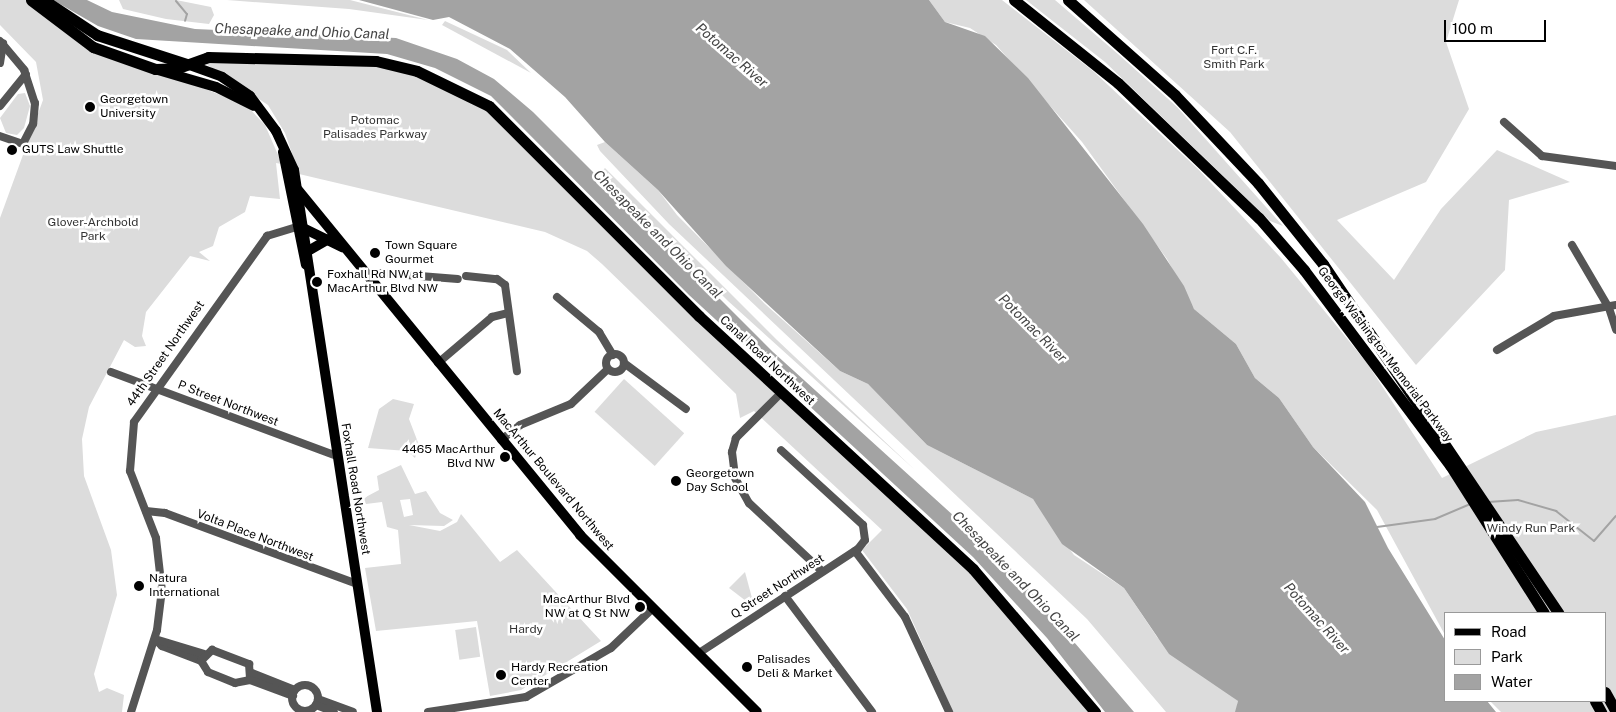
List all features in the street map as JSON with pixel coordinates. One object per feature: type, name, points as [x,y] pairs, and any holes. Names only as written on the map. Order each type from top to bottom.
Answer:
[{"type":"highway","name":"Canal Road Northwest","points":[[31,0],[98,49],[155,69],[187,64],[208,57],[382,62],[412,69],[478,100],[502,117],[669,288],[968,564],[1095,712]]},
{"type":"highway","points":[[44,0],[97,35],[187,64]]},
{"type":"highway","name":"George Washington Memorial Parkway","points":[[1014,0],[1118,82],[1259,218],[1348,325],[1454,462]]},
{"type":"highway","name":"George Washington Memorial Parkway","points":[[1068,0],[1176,95],[1258,183],[1323,264],[1520,561],[1557,612]]},
{"type":"highway","name":"George Washington Memorial Parkway","points":[[1520,561],[1544,612]]},
{"type":"highway","points":[[1606,694],[1616,712]]},
{"type":"main road","name":"Foxhall Road Northwest","points":[[187,64],[228,81],[262,111],[282,144],[298,190],[300,227],[308,251],[308,270]]},
{"type":"main road","points":[[155,69],[223,90],[262,111]]},
{"type":"main road","name":"Foxhall Road Northwest","points":[[282,144],[308,270],[377,712]]},
{"type":"main road","name":"MacArthur Boulevard Northwest","points":[[298,190],[580,535],[757,712]]},
{"type":"main road","name":"MacArthur Boulevard Northwest","points":[[300,227],[329,239],[347,250]]},
{"type":"main road","points":[[308,251],[329,239]]},
{"type":"street","points":[[0,63],[1,42]]},
{"type":"street","points":[[0,136],[22,144],[35,112],[26,74],[1,42]]},
{"type":"street","points":[[0,106],[26,74]]},
{"type":"street","points":[[1504,122],[1542,156],[1616,166]]},
{"type":"street","name":"44th Street Northwest","points":[[131,712],[155,639],[162,603],[162,567],[146,511],[132,478],[129,447],[137,416],[155,388],[269,234],[300,227]]},
{"type":"street","points":[[1572,245],[1613,306],[1616,330]]},
{"type":"street","points":[[368,277],[382,273],[458,279]]},
{"type":"street","points":[[466,276],[497,279],[505,285],[517,371]]},
{"type":"street","points":[[557,297],[599,332],[613,355],[686,410]]},
{"type":"street","points":[[1497,350],[1554,316],[1613,306]]},
{"type":"street","points":[[438,363],[492,317],[508,314]]},
{"type":"street","points":[[608,369],[607,360],[613,355]]},
{"type":"street","points":[[608,369],[620,371],[624,363]]},
{"type":"street","points":[[501,440],[520,425],[572,404],[608,369]]},
{"type":"street","name":"P Street Northwest","points":[[111,372],[337,456]]},
{"type":"street","points":[[782,393],[736,438],[732,452],[735,478],[749,503],[822,571]]},
{"type":"street","name":"Q Street Northwest","points":[[699,653],[855,551],[866,537],[863,525],[782,450]]},
{"type":"street","name":"Volta Place Northwest","points":[[146,511],[165,513],[357,584]]},
{"type":"street","points":[[855,551],[905,616],[949,712]]},
{"type":"street","points":[[784,596],[872,712]]},
{"type":"street","points":[[428,712],[496,708],[528,696],[606,651],[653,608]]},
{"type":"street","points":[[155,639],[203,658],[208,672],[235,683],[251,677],[294,693],[310,685],[317,702],[334,712]]},
{"type":"street","points":[[203,658],[216,650],[245,661],[251,677]]},
{"type":"street","points":[[294,693],[301,711],[317,702],[353,712]]},
{"type":"green space","name":"Glover-Archbold Park","points":[[0,0],[28,0],[73,37],[246,105],[265,125],[282,164],[276,163],[280,199],[250,196],[245,212],[219,227],[213,246],[199,252],[210,261],[190,256],[146,312],[142,336],[146,346],[135,347],[124,340],[89,407],[82,439],[84,476],[111,550],[117,595],[94,674],[99,692],[107,688],[124,695],[122,712],[0,712],[0,218],[43,100],[36,62],[0,25]]},
{"type":"green space","points":[[119,0],[176,0],[211,7],[214,15],[209,24],[166,19],[123,9]]},
{"type":"green space","points":[[227,0],[350,0],[428,20],[349,9]]},
{"type":"green space","name":"Windy Run Park","points":[[929,0],[1002,0],[1093,71],[1198,169],[1281,258],[1367,363],[1442,478],[1536,432],[1616,415],[1616,712],[1501,712],[1491,702],[1606,702],[1606,612],[1444,612],[1444,633],[1377,510],[1313,447],[1279,398],[1255,378],[1236,344],[1194,309],[1167,259],[1082,142],[996,45],[970,28],[945,22]]},
{"type":"green space","points":[[1026,0],[1055,0],[1118,54],[1177,107],[1283,226],[1270,221],[1105,62]]},
{"type":"green space","name":"Fort C.F. Smith Park","points":[[1084,0],[1459,0],[1446,42],[1469,109],[1426,182],[1337,220],[1394,280],[1441,209],[1497,150],[1570,182],[1509,200],[1505,270],[1416,365],[1230,132]]},
{"type":"green space","points":[[445,21],[507,50],[531,73],[442,25]]},
{"type":"green space","name":"Potomac Palisades Parkway","points":[[212,60],[364,63],[424,77],[489,111],[956,557],[1089,712],[953,712],[907,609],[862,550],[882,530],[754,411],[740,418],[736,394],[602,264],[587,251],[545,232],[299,174],[285,133],[268,105],[206,64]]},
{"type":"green space","points":[[25,93],[30,106],[24,128],[17,135],[6,133],[0,118],[18,94]]},
{"type":"green space","points":[[605,142],[658,190],[677,215],[765,304],[840,371],[868,384],[927,445],[1033,499],[1074,555],[1124,588],[1157,637],[1238,701],[1236,712],[1166,712],[1087,619],[669,224],[600,151],[597,145]]},
{"type":"green space","points":[[605,168],[777,340],[915,470],[728,301],[600,173]]},
{"type":"green space","points":[[624,379],[684,433],[655,466],[595,412]]},
{"type":"green space","points":[[393,399],[414,404],[409,419],[419,445],[415,458],[407,451],[368,448],[379,409]]},
{"type":"green space","name":"Hardy","points":[[401,465],[415,494],[426,491],[440,513],[453,520],[444,526],[409,525],[440,531],[457,522],[461,514],[500,562],[517,550],[601,641],[521,690],[490,696],[477,621],[376,631],[365,568],[401,564],[398,530],[387,527],[382,502],[366,504],[362,499],[379,490],[377,476]],"holes":[[[410,499],[413,515],[404,517],[400,500]]]},
{"type":"green space","points":[[745,572],[752,598],[746,601],[729,588]]},
{"type":"green space","points":[[476,627],[480,657],[459,660],[455,630]]},
{"type":"water","name":"Chesapeake and Ohio Canal","points":[[53,0],[87,0],[112,12],[195,29],[396,38],[457,59],[494,79],[533,112],[773,352],[1008,565],[1134,712],[1105,712],[1047,638],[973,557],[689,295],[491,96],[435,68],[387,54],[136,39],[98,26]]},
{"type":"water","name":"Potomac River","points":[[359,0],[929,0],[945,22],[985,36],[1028,78],[1143,224],[1184,286],[1194,309],[1236,344],[1255,378],[1279,398],[1313,447],[1365,502],[1388,548],[1444,638],[1444,702],[1488,702],[1496,712],[1235,712],[1238,701],[1169,654],[1124,588],[1062,544],[1033,499],[927,445],[868,384],[840,371],[726,266],[658,190],[605,142],[565,97],[510,49],[449,17],[433,20]]},
{"type":"waterway","points":[[176,1],[187,14],[185,21]]},
{"type":"waterway","points":[[1488,502],[1518,500],[1556,511],[1594,541],[1616,516]]},
{"type":"waterway","points":[[1377,527],[1435,519],[1471,504]]},
{"type":"place","name":"Georgetown University","points":[[90,107]]},
{"type":"place","name":"GUTS Law Shuttle","points":[[12,150]]},
{"type":"place","name":"Town Square Gourmet","points":[[375,253]]},
{"type":"place","name":"Foxhall Rd NW at MacArthur Blvd NW","points":[[317,282]]},
{"type":"place","name":"4465 MacArthur Blvd NW","points":[[505,457]]},
{"type":"place","name":"Georgetown Day School","points":[[676,481]]},
{"type":"place","name":"Natura International","points":[[139,586]]},
{"type":"place","name":"MacArthur Blvd NW at Q St NW","points":[[640,607]]},
{"type":"place","name":"Palisades Deli & Market","points":[[747,667]]},
{"type":"place","name":"Hardy Recreation Center","points":[[501,675]]}]
